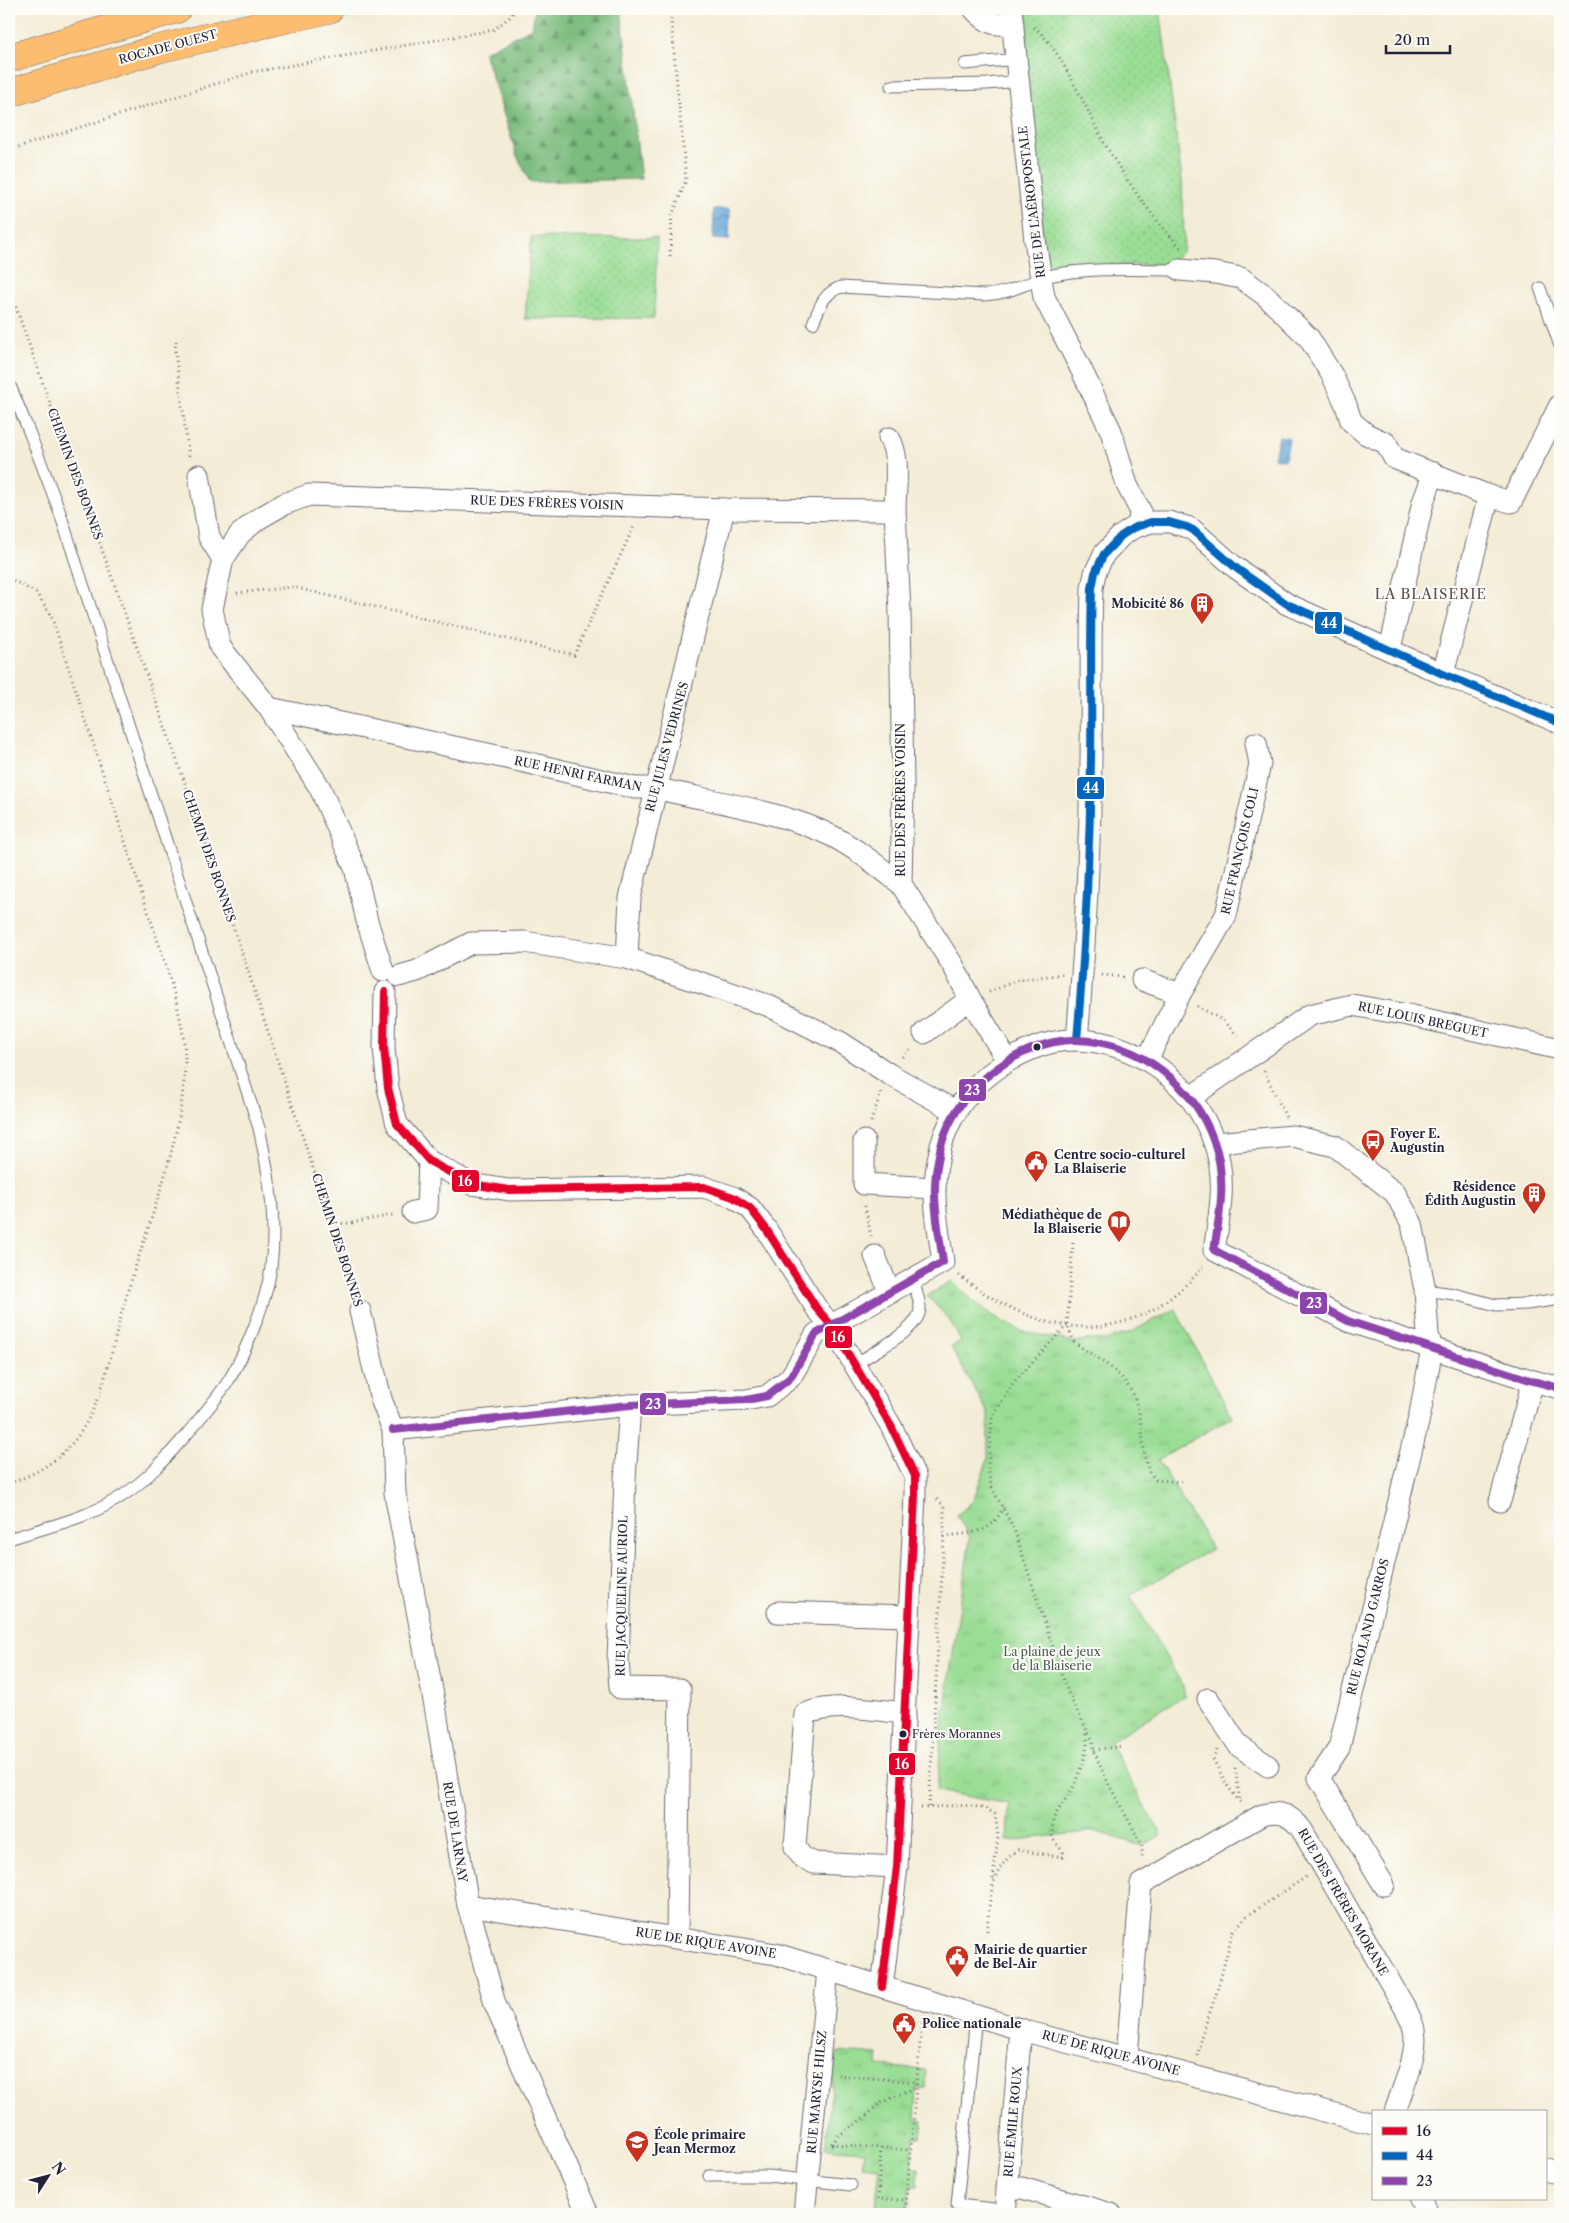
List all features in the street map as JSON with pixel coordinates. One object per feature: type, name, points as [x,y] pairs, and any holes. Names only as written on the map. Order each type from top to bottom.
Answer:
[{"type":"main road","points":[[9,58],[177,9]]},
{"type":"main road","name":"ROCADE OUEST","points":[[9,93],[158,49],[329,9]]},
{"type":"street","points":[[974,9],[988,21],[999,26],[1012,16]]},
{"type":"street","name":"RUE DE L'AÉROPOSTALE","points":[[1012,16],[1034,240],[1044,297],[1079,365],[1110,432],[1127,485],[1140,510],[1139,525]]},
{"type":"street","points":[[1181,260],[1214,273],[1241,278],[1266,296],[1309,338],[1332,375],[1346,404],[1351,420],[1366,434],[1386,443],[1394,458],[1489,496],[1511,502],[1560,406]]},
{"type":"street","name":"RUE DES FRÈRES VOISIN","points":[[889,438],[893,445],[896,460],[895,510],[900,612],[902,755],[901,884],[954,967],[970,999],[1007,1060]]},
{"type":"street","points":[[1390,649],[1424,502],[1434,473]]},
{"type":"street","points":[[199,475],[209,537],[223,558]]},
{"type":"street","name":"RUE DES FRÈRES VOISIN","points":[[831,1325],[817,1308],[761,1222],[750,1208],[733,1197],[704,1187],[508,1190],[471,1184],[429,1161],[397,1124],[388,1088],[384,1048],[389,980],[367,921],[355,868],[320,788],[269,708],[220,647],[212,609],[223,558],[240,534],[258,519],[284,504],[309,495],[724,509],[895,510]]},
{"type":"street","points":[[1443,674],[1489,496]]},
{"type":"street","name":"RUE JULES VEDRINES","points":[[627,958],[630,898],[655,788],[674,721],[724,509]]},
{"type":"street","points":[[1077,1040],[1083,974],[1091,759],[1092,588],[1095,573],[1104,554],[1121,536],[1139,525],[1151,522],[1169,522],[1193,530],[1236,568],[1287,604],[1443,674],[1560,723]]},
{"type":"street","name":"RUE HENRI FARMAN","points":[[269,708],[525,762],[635,788],[655,788],[782,817],[831,835],[861,853],[901,884]]},
{"type":"street","name":"RUE FRANÇOIS COLI","points":[[1147,1060],[1180,994],[1226,915],[1260,764],[1256,743]]},
{"type":"street","points":[[389,980],[417,971],[471,943],[524,942],[627,958],[767,1005],[840,1042],[889,1074],[955,1111]]},
{"type":"street","points":[[1142,980],[1180,994]]},
{"type":"street","points":[[924,1033],[970,999]]},
{"type":"street","name":"RUE LOUIS BREGUET","points":[[1191,1097],[1310,1015],[1352,1005],[1408,1015],[1560,1049]]},
{"type":"street","points":[[393,1430],[630,1406],[746,1400],[768,1396],[790,1378],[816,1334],[943,1262],[934,1188],[942,1145],[955,1111],[977,1083],[1007,1060],[1039,1046],[1077,1040],[1118,1048],[1147,1060],[1165,1071],[1191,1097],[1206,1120],[1215,1143],[1221,1174],[1221,1204],[1214,1250],[1348,1321],[1560,1388]]},
{"type":"street","points":[[1215,1143],[1293,1136],[1335,1146],[1395,1193],[1412,1224],[1425,1290],[1428,1335],[1432,1348]]},
{"type":"street","points":[[864,1141],[864,1184],[934,1188]]},
{"type":"street","points":[[413,1212],[427,1209],[429,1161]]},
{"type":"street","points":[[875,1256],[890,1293]]},
{"type":"street","name":"CHEMIN DES BONNES","points":[[360,1311],[381,1399],[393,1430]]},
{"type":"street","points":[[831,1325],[891,1426],[915,1486],[897,1867],[882,1987]]},
{"type":"street","name":"RUE ROLAND GARROS","points":[[1384,1885],[1319,1778],[1339,1748],[1420,1414],[1432,1348]]},
{"type":"street","points":[[1500,1501],[1533,1381]]},
{"type":"street","name":"RUE JACQUELINE AURIOL","points":[[630,1406],[624,1488],[618,1660],[620,1688],[680,1690],[676,1938]]},
{"type":"street","name":"RUE DE LARNAY","points":[[393,1430],[395,1493],[468,1905],[495,2004],[588,2214]]},
{"type":"street","points":[[778,1612],[908,1616]]},
{"type":"street","points":[[1208,1699],[1239,1746],[1268,1766]]},
{"type":"street","points":[[897,1867],[814,1863],[802,1857],[794,1847],[805,1714],[818,1709],[831,1708],[905,1713]]},
{"type":"street","name":"RUE DES FRÈRES MORANE","points":[[1141,1884],[1262,1815],[1272,1812],[1285,1814],[1294,1820],[1323,1866],[1405,2008],[1414,2029],[1414,2048],[1396,2110]]},
{"type":"street","points":[[1126,2056],[1141,1884]]},
{"type":"street","name":"RUE DE RIQUE AVOINE","points":[[468,1905],[776,1954],[1021,2029],[1372,2124]]},
{"type":"street","name":"RUE MARYSE HILSZ","points":[[804,2214],[828,1970]]},
{"type":"street","name":"RUE ÉMILE ROUX","points":[[1005,2212],[1021,2029]]},
{"type":"street","points":[[1546,2169],[1560,2173]]},
{"type":"street","points":[[1007,2188],[1022,2188],[1111,2214]]},
{"type":"street","points":[[1420,2200],[1427,2214]]},
{"type":"lane","points":[[965,64],[1017,59]]},
{"type":"lane","points":[[891,86],[987,84],[1019,81]]},
{"type":"lane","points":[[813,323],[822,300],[830,291],[841,287],[984,295],[1001,294],[1051,276],[1086,270],[1181,260]]},
{"type":"lane","points":[[1540,288],[1560,346]]},
{"type":"lane","points":[[9,383],[59,510],[256,1119],[268,1170],[273,1233],[271,1268],[261,1308],[246,1344],[228,1382],[207,1411],[182,1440],[152,1472],[123,1496],[98,1510],[9,1539]]},
{"type":"lane","points":[[855,1365],[869,1353],[895,1340],[914,1325],[920,1308],[913,1280]]},
{"type":"lane","points":[[1425,1290],[1454,1294],[1496,1305],[1527,1304],[1560,1299]]},
{"type":"lane","points":[[976,2016],[957,2210],[1005,2212]]},
{"type":"lane","points":[[709,2176],[768,2176],[851,2185]]},
{"type":"path","points":[[9,150],[254,72],[493,30],[510,17],[515,9]]},
{"type":"path","points":[[670,9],[686,180],[672,216],[670,256]]},
{"type":"path","points":[[1012,16],[1029,23],[1044,34],[1129,184],[1162,228],[1181,260]]},
{"type":"path","name":"CHEMIN DES BONNES","points":[[9,288],[194,811],[360,1311]]},
{"type":"path","points":[[176,341],[175,351],[190,466],[199,475]]},
{"type":"path","points":[[214,595],[293,587],[574,655],[643,506]]},
{"type":"path","points":[[9,578],[36,593],[51,615],[160,948],[180,1021],[185,1061],[182,1106],[168,1164],[124,1304],[99,1398],[88,1422],[70,1446],[48,1465],[9,1483]]},
{"type":"path","points":[[970,999],[1018,980],[1072,973],[1142,980]]},
{"type":"path","points":[[864,1184],[863,1194],[875,1256]]},
{"type":"path","points":[[332,1224],[351,1223],[413,1212]]},
{"type":"path","points":[[1073,1243],[1066,1325],[1074,1342],[1110,1367],[1122,1378],[1133,1393],[1140,1416],[1145,1458],[1149,1472],[1156,1480],[1182,1482]]},
{"type":"path","points":[[943,1262],[979,1291],[1021,1314],[1085,1328],[1120,1324],[1146,1315],[1170,1299],[1194,1278],[1209,1260],[1214,1250]]},
{"type":"path","points":[[1066,1325],[1014,1382],[992,1417],[988,1467],[991,1486],[1014,1530],[1068,1693],[1142,1846],[1141,1884]]},
{"type":"path","points":[[915,1486],[937,1498],[944,1506],[944,1537],[929,1808]]},
{"type":"path","points":[[944,1537],[981,1531],[991,1527],[1003,1506]]},
{"type":"path","points":[[993,1880],[1008,1857],[1018,1850],[1062,1857],[1063,1852],[1052,1838],[1053,1819],[1074,1786],[1080,1771],[1087,1746],[1087,1731]]},
{"type":"path","points":[[1094,1750],[1122,1746]]},
{"type":"path","points":[[1213,1759],[1228,1788],[1240,1802],[1236,1787],[1235,1767]]},
{"type":"path","points":[[899,1808],[929,1808],[957,1805],[985,1808],[995,1814],[998,1836],[987,1931]]},
{"type":"path","points":[[1192,2075],[1201,2037],[1216,1995],[1233,1931],[1247,1916],[1323,1866]]},
{"type":"path","points":[[905,2214],[919,2030],[926,2000]]},
{"type":"path","points":[[836,2084],[837,2075],[915,2082]]},
{"type":"path","points":[[825,2148],[879,2104],[914,2088]]},
{"type":"path","points":[[831,2138],[831,2145]]},
{"type":"path","points":[[831,2145],[910,2150]]},
{"type":"path","points":[[881,2148],[878,2199],[906,2200]]},
{"type":"green space","points":[[538,9],[621,9],[641,179],[530,182],[517,156],[484,52],[532,28],[535,11]]},
{"type":"green space","points":[[1026,9],[1160,9],[1182,180],[1183,251],[1169,264],[1080,266],[1046,272],[1026,50]]},
{"type":"green space","points":[[531,237],[657,238],[654,318],[525,319]]},
{"type":"green space","name":"La plaine de jeux de la Blaiserie","points":[[952,1281],[974,1302],[994,1317],[1021,1331],[1074,1342],[1106,1340],[1131,1332],[1175,1309],[1232,1417],[1158,1460],[1212,1549],[1130,1595],[1183,1686],[1185,1695],[1109,1742],[1161,1835],[1142,1846],[1095,1831],[1007,1841],[1009,1804],[937,1791],[942,1727],[970,1538],[957,1515],[973,1501],[988,1459],[988,1413],[951,1347],[961,1341],[949,1319],[927,1296]]},
{"type":"green space","points":[[838,2052],[879,2055],[878,2066],[926,2070],[925,2088],[917,2088],[915,2119],[923,2121],[921,2137],[914,2137],[911,2169],[919,2169],[918,2186],[910,2186],[908,2214],[874,2214],[880,2168],[862,2166],[865,2151],[825,2148],[835,2060]]},
{"type":"water","points":[[714,209],[730,209],[729,240],[713,239]]},
{"type":"water","points":[[1279,436],[1289,438],[1285,460],[1274,458]]},
{"type":"transit line","name":"44","points":[[1077,1040],[1085,935],[1090,829],[1092,588],[1095,573],[1104,554],[1121,536],[1133,528],[1151,522],[1169,522],[1187,527],[1193,530],[1236,568],[1287,604],[1443,674],[1560,723]]},
{"type":"transit line","name":"16","points":[[385,992],[384,1048],[388,1088],[397,1124],[429,1161],[471,1184],[509,1190],[704,1187],[733,1197],[750,1208],[766,1229],[817,1309],[831,1325],[891,1426],[915,1476],[915,1495],[897,1867],[882,1987]]},
{"type":"transit line","name":"23","points":[[393,1430],[630,1405],[746,1400],[767,1396],[790,1378],[816,1334],[943,1262],[935,1205],[936,1177],[944,1135],[954,1115],[974,1088],[1000,1066],[1031,1049],[1065,1040],[1100,1043],[1122,1049],[1142,1058],[1161,1070],[1193,1102],[1205,1121],[1214,1142],[1220,1169],[1221,1196],[1214,1250],[1348,1321],[1560,1388]]},
{"type":"place","name":"Mobicité 86","points":[[1202,625]]},
{"type":"place","name":"Foyer E. Augustin","points":[[1373,1162]]},
{"type":"place","name":"Centre socio-culturel La Blaiserie","points":[[1036,1183]]},
{"type":"place","name":"Résidence Édith Augustin","points":[[1534,1215]]},
{"type":"place","name":"Médiathèque de la Blaiserie","points":[[1119,1243]]},
{"type":"place","name":"Frères Morannes","points":[[903,1734]]},
{"type":"place","name":"Mairie de quartier de Bel-Air","points":[[957,1978]]},
{"type":"place","name":"Police nationale","points":[[904,2045]]},
{"type":"place","name":"École primaire Jean Mermoz","points":[[637,2163]]},
{"type":"district","name":"LA BLAISERIE","points":[[1431,594]]}]
